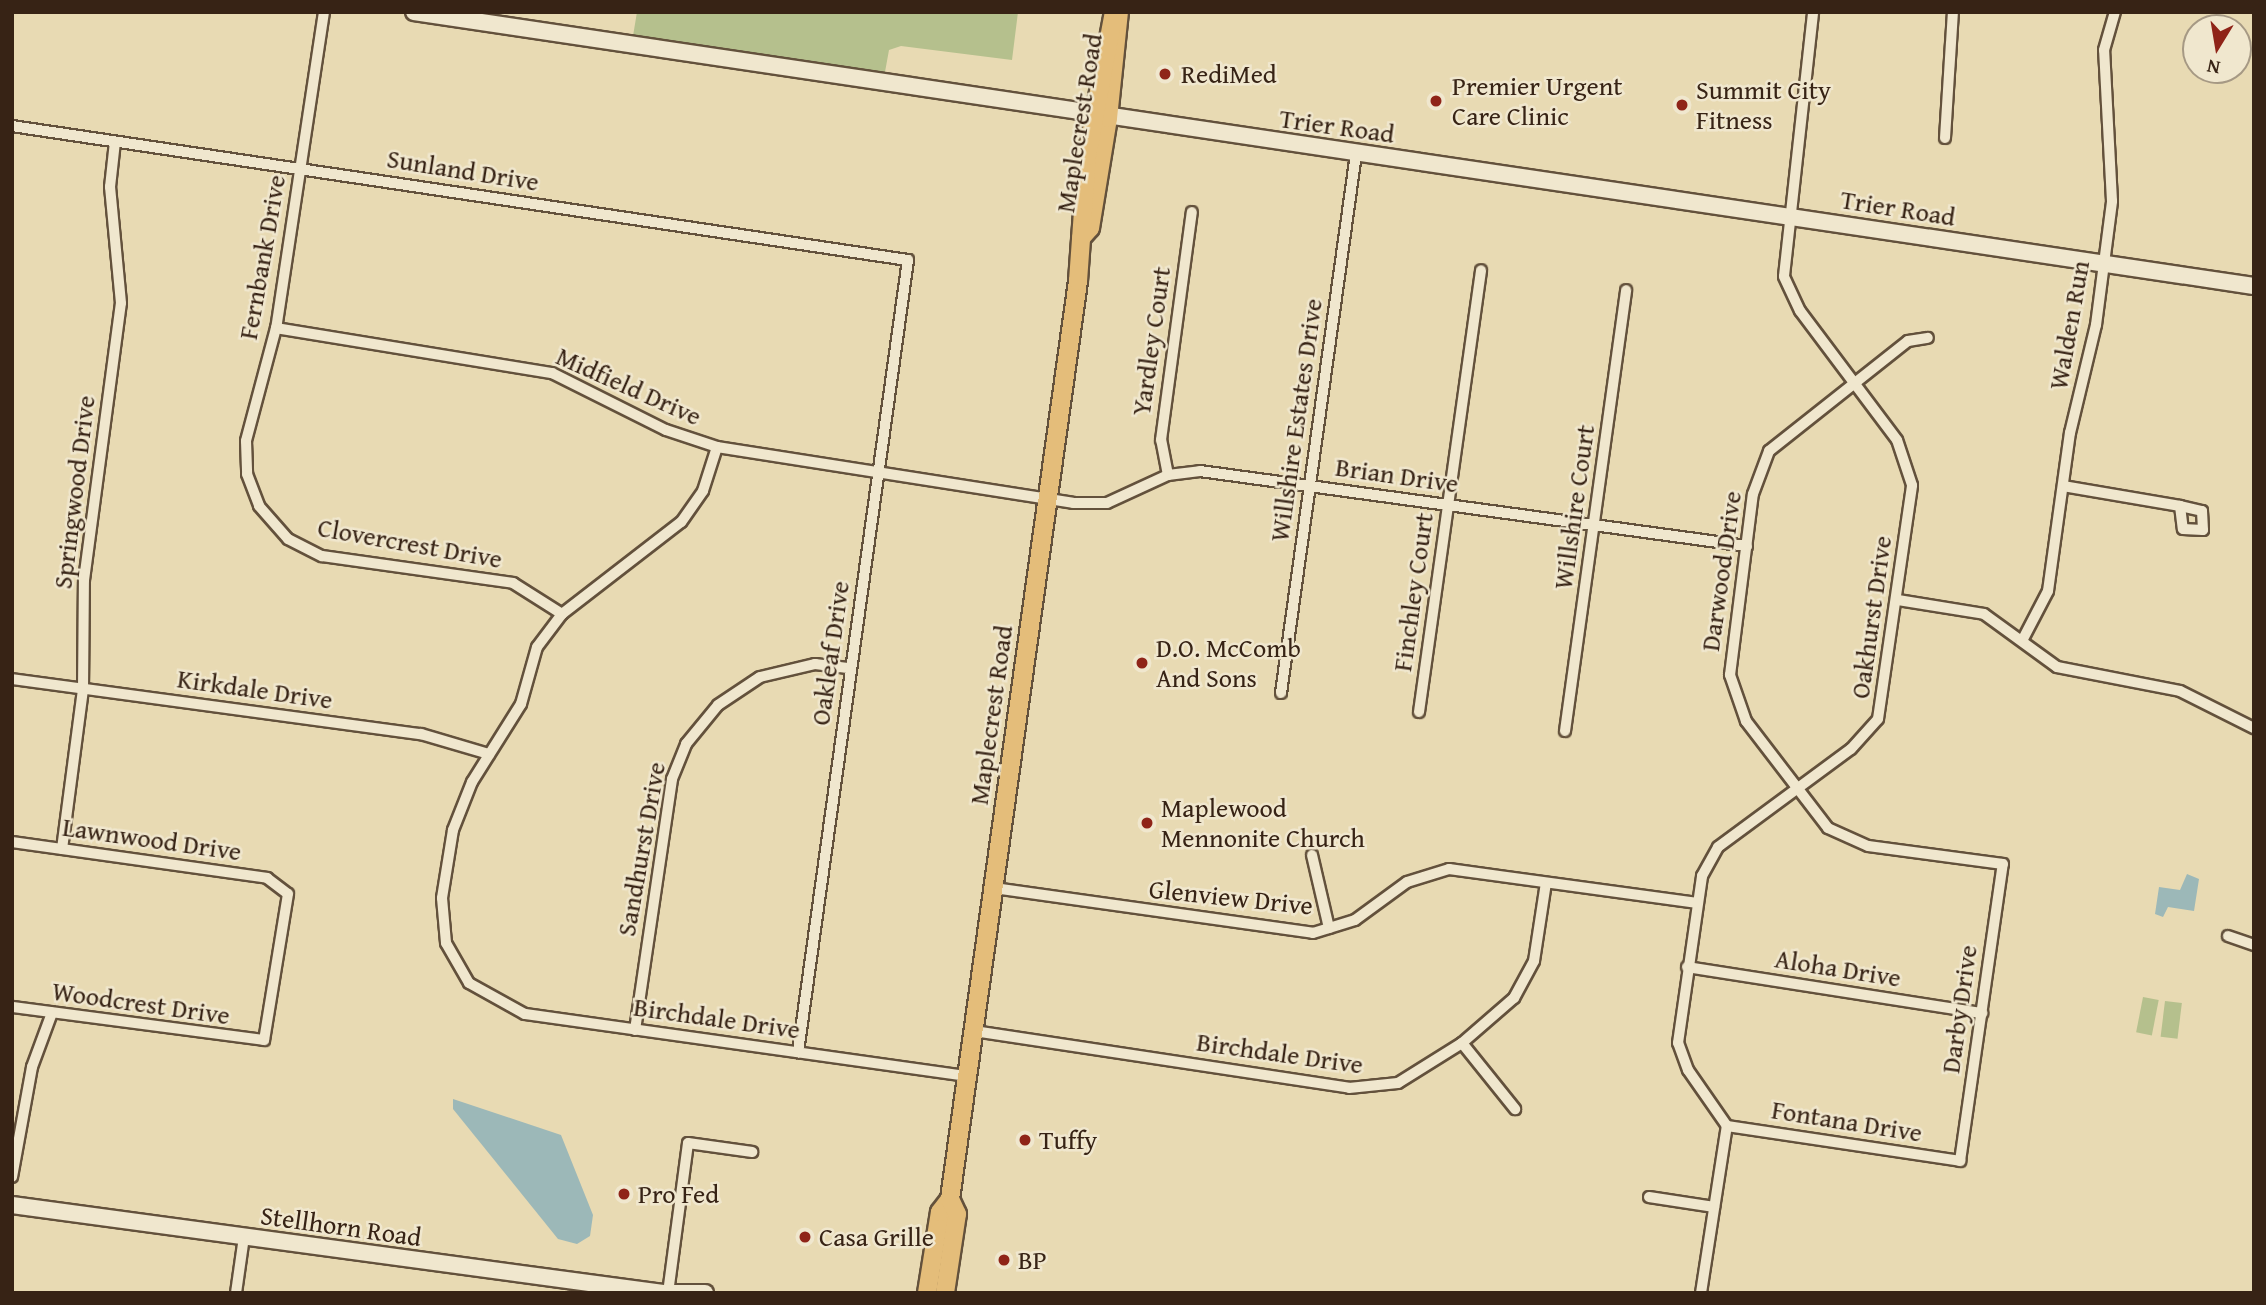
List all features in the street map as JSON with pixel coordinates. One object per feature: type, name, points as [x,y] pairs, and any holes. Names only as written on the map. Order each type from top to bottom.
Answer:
[{"type":"main road","name":"Maplecrest Road","points":[[927,1293],[940,1212],[950,1199],[1081,238],[1090,228],[1101,116],[1116,12]]},
{"type":"main road","name":"Maplecrest Road","points":[[944,1293],[957,1214],[950,1199]]},
{"type":"street","name":"Fernbank Drive","points":[[259,506],[247,474],[246,441],[276,328],[324,12]]},
{"type":"street","name":"Trier Road","points":[[414,12],[2254,286]]},
{"type":"street","name":"Oakhurst Drive","points":[[1727,1126],[1681,1058],[1687,967],[1696,903],[1718,847],[1867,736],[1878,719],[1898,600],[1910,471],[1897,440],[1788,290],[1788,216],[1813,12]]},
{"type":"street","points":[[1945,138],[1953,12]]},
{"type":"street","name":"Walden Run","points":[[2022,639],[2048,591],[2063,486],[2104,264],[2112,201],[2105,50],[2115,12]]},
{"type":"street","name":"Sunland Drive","points":[[12,126],[908,260]]},
{"type":"street","name":"Springwood Drive","points":[[62,849],[83,690],[83,580],[121,303],[110,187],[116,142]]},
{"type":"street","name":"Willshire Estates Drive","points":[[1281,693],[1356,154]]},
{"type":"street","name":"Yardley Court","points":[[1168,475],[1161,440],[1192,212]]},
{"type":"street","name":"Oakleaf Drive","points":[[797,1052],[908,260]]},
{"type":"street","name":"Finchley Court","points":[[1419,712],[1481,270]]},
{"type":"street","name":"Willshire Court","points":[[1565,731],[1626,290]]},
{"type":"street","name":"Midfield Drive","points":[[276,328],[552,373],[666,430],[716,447],[1046,499]]},
{"type":"street","name":"Darwood Drive","points":[[1928,338],[1908,341],[1853,381],[1769,451],[1755,484],[1731,688],[1746,721],[1828,828],[1846,838],[2003,864]]},
{"type":"street","points":[[489,754],[521,704],[537,648],[562,614],[681,522],[703,491],[716,447]]},
{"type":"street","name":"Brian Drive","points":[[1046,499],[1107,503],[1168,475],[1200,471],[1747,546]]},
{"type":"street","points":[[2063,486],[2180,506]]},
{"type":"street","name":"Clovercrest Drive","points":[[259,506],[288,539],[322,556],[513,583],[562,614]]},
{"type":"street","points":[[1898,600],[1984,614],[2057,667],[2180,691],[2254,728]]},
{"type":"street","name":"Sandhurst Drive","points":[[635,1030],[672,779],[686,744],[718,705],[760,677],[814,664],[850,668]]},
{"type":"street","name":"Kirkdale Drive","points":[[12,679],[421,734],[489,754]]},
{"type":"street","name":"Birchdale Drive","points":[[489,754],[453,830],[442,898],[446,943],[469,983],[525,1014],[968,1076]]},
{"type":"street","name":"Lawnwood Drive","points":[[12,842],[284,885],[288,907],[264,1040]]},
{"type":"street","points":[[1312,855],[1329,928]]},
{"type":"street","name":"Darby Drive","points":[[1961,1161],[2003,864]]},
{"type":"street","name":"Glenview Drive","points":[[994,888],[1272,930],[1329,928],[1437,871],[1696,903]]},
{"type":"street","name":"Birchdale Drive","points":[[974,1031],[1349,1088],[1415,1076],[1462,1043],[1526,981],[1546,883]]},
{"type":"street","points":[[2228,936],[2254,944]]},
{"type":"street","name":"Aloha Drive","points":[[1687,967],[1982,1013]]},
{"type":"street","name":"Woodcrest Drive","points":[[12,1007],[264,1040]]},
{"type":"street","points":[[12,1177],[29,1078],[52,1013]]},
{"type":"street","points":[[1462,1043],[1515,1109]]},
{"type":"street","points":[[1700,1293],[1727,1126]]},
{"type":"street","name":"Fontana Drive","points":[[1727,1126],[1961,1161]]},
{"type":"street","points":[[668,1293],[688,1143],[752,1152]]},
{"type":"street","points":[[1649,1197],[1714,1207]]},
{"type":"street","name":"Stellhorn Road","points":[[12,1205],[668,1293],[705,1293]]},
{"type":"street","points":[[236,1293],[244,1237]]},
{"type":"green space","points":[[637,12],[1018,12],[1012,60],[901,46],[889,50],[885,72],[633,36]]},
{"type":"green space","points":[[2143,997],[2159,1000],[2152,1035],[2136,1032]]},
{"type":"green space","points":[[2165,1001],[2182,1003],[2177,1039],[2161,1037]]},
{"type":"water","points":[[2187,874],[2199,879],[2194,911],[2168,907],[2163,917],[2155,914],[2159,887],[2180,890]]},
{"type":"water","points":[[453,1099],[561,1135],[593,1215],[590,1236],[577,1244],[558,1239],[453,1109]]},
{"type":"place","name":"RediMed","points":[[1165,74]]},
{"type":"place","name":"Premier Urgent Care Clinic","points":[[1436,101]]},
{"type":"place","name":"Summit City Fitness","points":[[1682,105]]},
{"type":"place","name":"D.O. McComb And Sons","points":[[1142,663]]},
{"type":"place","name":"Maplewood Mennonite Church","points":[[1147,823]]},
{"type":"place","name":"Tuffy","points":[[1025,1140]]},
{"type":"place","name":"Pro Fed","points":[[624,1194]]},
{"type":"place","name":"Casa Grille","points":[[805,1237]]},
{"type":"place","name":"BP","points":[[1004,1260]]}]
